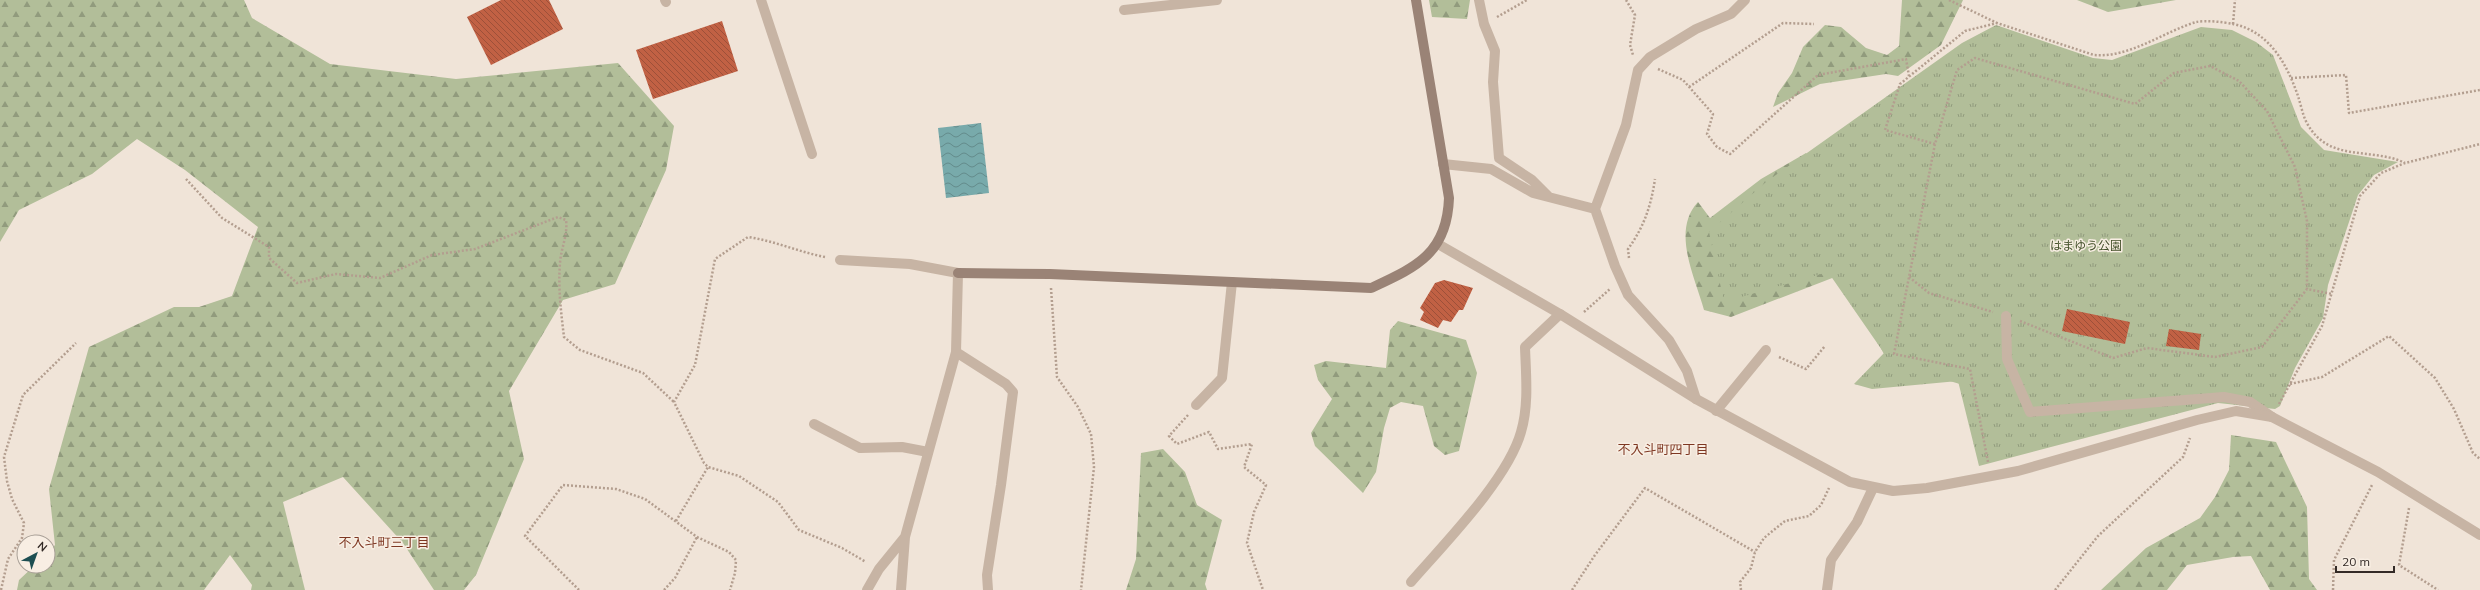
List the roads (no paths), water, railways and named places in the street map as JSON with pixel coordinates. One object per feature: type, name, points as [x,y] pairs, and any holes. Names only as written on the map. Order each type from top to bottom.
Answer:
[{"type":"street","points":[[761,0],[812,154]]},
{"type":"street","points":[[1124,10],[1217,0]]},
{"type":"street","points":[[840,260],[910,264],[958,273],[1050,274],[1371,288],[1418,264],[1438,244],[1448,218],[1449,198],[1416,0]]},
{"type":"street","points":[[1479,0],[1484,24],[1495,51],[1493,82],[1499,158],[1532,180],[1548,197]]},
{"type":"street","points":[[1696,399],[1687,371],[1669,340],[1628,295],[1615,266],[1595,209],[1626,125],[1638,70],[1650,57],[1696,29],[1731,14],[1745,0]]},
{"type":"street","points":[[1443,164],[1490,169],[1533,193],[1595,209]]},
{"type":"street","points":[[1438,244],[1560,314],[1716,411],[1835,475],[1850,482],[1873,488],[1893,491],[1927,488],[2018,471],[2236,410],[2272,417]]},
{"type":"street","points":[[901,590],[905,537],[956,352],[958,273]]},
{"type":"street","points":[[1196,405],[1222,378],[1232,282]]},
{"type":"street","points":[[1411,582],[1476,506],[1510,456],[1521,432],[1526,399],[1525,347],[1560,314]]},
{"type":"street","points":[[2006,316],[2007,358],[2030,412],[2224,397],[2250,402],[2272,417],[2378,472],[2480,535]]},
{"type":"street","points":[[1716,411],[1766,350]]},
{"type":"street","points":[[956,352],[1006,384],[1013,392],[1002,485],[987,576],[988,590]]},
{"type":"street","points":[[814,424],[860,448],[902,447],[928,452]]},
{"type":"street","points":[[1826,590],[1831,560],[1857,522],[1873,488]]},
{"type":"street","points":[[867,590],[879,569],[905,537]]},
{"type":"water","points":[[981,123],[989,193],[946,198],[938,128]]},
{"type":"district","name":"不入斗町四丁目","points":[[1663,449]]},
{"type":"district","name":"不入斗町三丁目","points":[[384,542]]},
{"type":"park label","name":"はまゆう公園","points":[[2086,245]]}]
